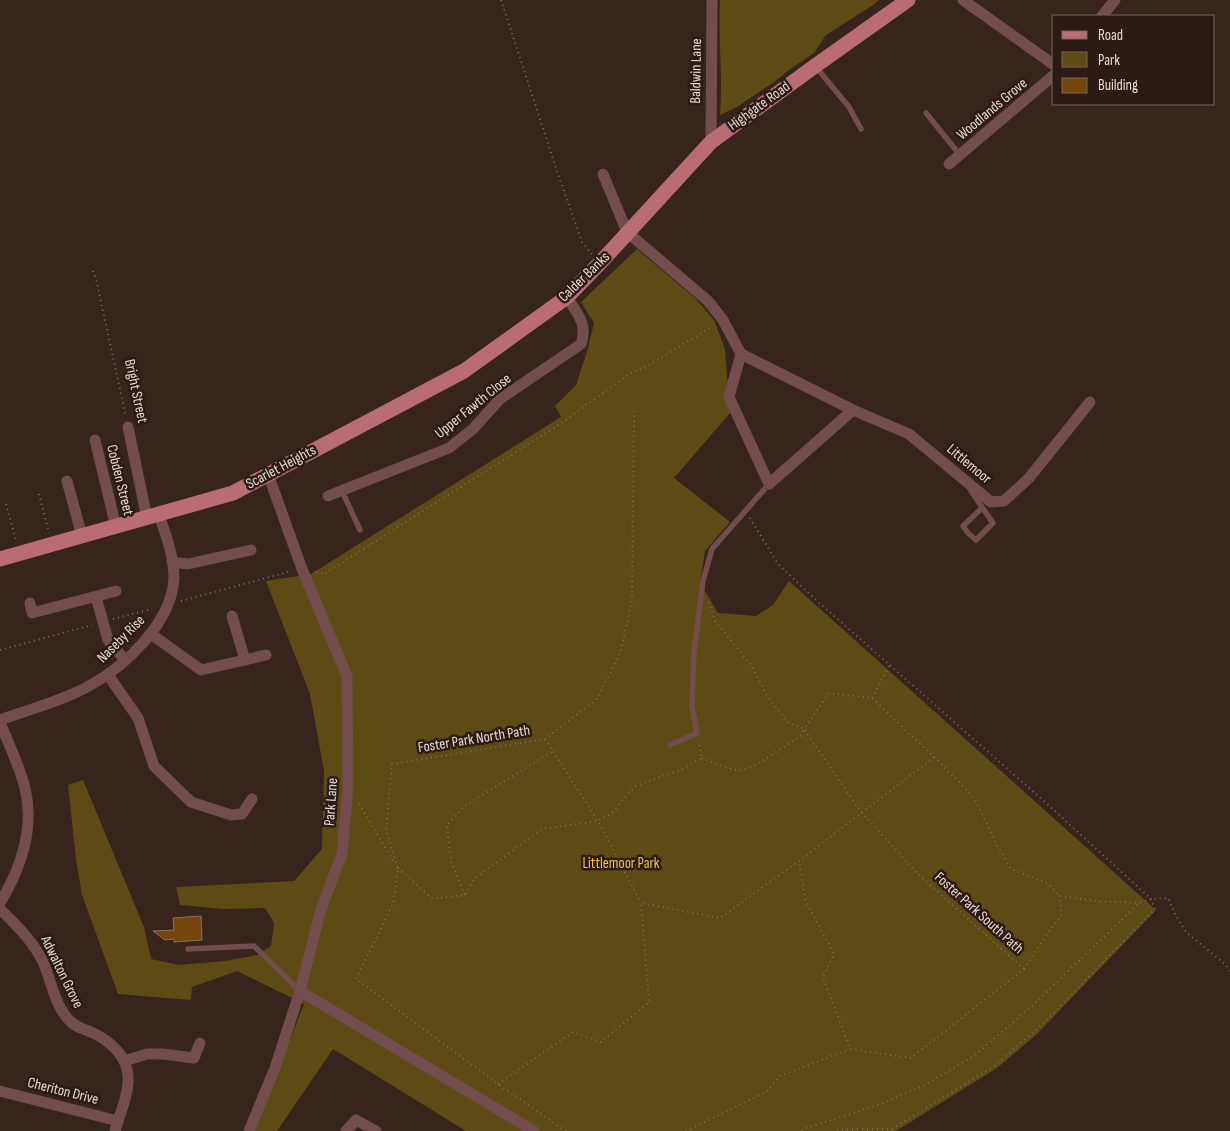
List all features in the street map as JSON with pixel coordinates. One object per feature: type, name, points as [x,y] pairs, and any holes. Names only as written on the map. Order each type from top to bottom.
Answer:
[{"type":"main road","name":"Highgate Road","points":[[627,232],[711,142],[908,0]]},
{"type":"main road","name":"Calder Banks","points":[[537,318],[566,297],[627,232]]},
{"type":"main road","name":"Scarlet Heights","points":[[0,559],[233,493],[464,371],[537,318]]},
{"type":"street","name":"Baldwin Lane","points":[[711,142],[712,0]]},
{"type":"street","points":[[963,0],[1052,64]]},
{"type":"street","points":[[1103,15],[1114,0]]},
{"type":"street","name":"Woodlands Grove","points":[[949,164],[1052,77]]},
{"type":"street","points":[[603,174],[627,232],[708,301],[723,320],[741,354],[729,397],[769,484],[853,410]]},
{"type":"street","name":"Upper Fawth Close","points":[[328,496],[449,448],[473,429],[500,399],[581,344],[585,333],[582,323],[566,297]]},
{"type":"street","name":"Littlemoor","points":[[741,354],[853,410],[909,434],[991,502],[1004,501],[1029,478],[1090,402]]},
{"type":"street","name":"Bright Street","points":[[128,427],[153,516]]},
{"type":"street","name":"Cobden Street","points":[[95,440],[116,527]]},
{"type":"street","name":"Park Lane","points":[[249,1131],[275,1068],[300,990],[321,909],[342,854],[348,787],[347,676],[302,569],[268,474]]},
{"type":"street","points":[[67,481],[82,536]]},
{"type":"street","name":"Naseby Rise","points":[[0,721],[69,695],[108,675],[151,634],[168,604],[174,578],[172,562],[153,516]]},
{"type":"street","points":[[172,562],[188,564],[251,550]]},
{"type":"street","points":[[30,603],[32,613],[116,592]]},
{"type":"street","points":[[96,597],[108,640],[125,660]]},
{"type":"street","points":[[232,616],[245,660]]},
{"type":"street","points":[[151,634],[201,670],[266,656]]},
{"type":"street","points":[[108,675],[138,718],[154,766],[191,802],[231,815],[242,814],[252,799]]},
{"type":"street","points":[[0,721],[25,787],[28,811],[25,848],[11,886],[0,903]]},
{"type":"street","name":"Adwalton Grove","points":[[0,910],[29,937],[43,962],[61,1010],[70,1021],[80,1029],[93,1033],[112,1045],[124,1061]]},
{"type":"street","points":[[300,990],[519,1127],[534,1131]]},
{"type":"street","points":[[117,1126],[128,1087],[124,1061],[147,1054],[194,1058],[200,1043]]},
{"type":"street","name":"Cheriton Drive","points":[[0,1091],[117,1126]]},
{"type":"street","points":[[346,1131],[356,1120],[376,1131]]},
{"type":"lane","points":[[814,66],[849,107],[861,129]]},
{"type":"lane","points":[[926,113],[960,155]]},
{"type":"lane","points":[[951,469],[977,499],[993,524],[976,540],[963,526],[982,509]]},
{"type":"lane","points":[[670,745],[697,733],[692,706],[694,652],[703,581],[712,549],[769,484]]},
{"type":"lane","points":[[342,491],[360,530]]},
{"type":"lane","points":[[188,949],[254,946],[300,990]]},
{"type":"path","points":[[501,0],[582,242],[599,264]]},
{"type":"path","name":"Bright Street","points":[[93,272],[128,427]]},
{"type":"path","points":[[0,650],[302,569],[324,574],[560,424],[632,372],[644,368],[723,320]]},
{"type":"path","name":"Foster Park North Path","points":[[498,1084],[356,979],[392,904],[398,869],[386,831],[392,764],[545,739],[596,700],[620,654],[632,600],[634,411]]},
{"type":"path","points":[[39,494],[52,544]]},
{"type":"path","points":[[6,504],[19,554]]},
{"type":"path","points":[[746,512],[778,564],[889,666],[1045,802],[1151,899],[1154,909],[1044,1023],[994,1066],[892,1129],[834,1131]]},
{"type":"path","points":[[703,581],[715,621],[752,666],[766,694],[787,722],[804,729]]},
{"type":"path","points":[[872,698],[889,666]]},
{"type":"path","points":[[465,895],[474,879],[542,829],[598,822],[612,813],[635,786],[680,770],[702,758],[738,770],[760,763],[788,742],[801,736],[829,693],[872,698],[967,790],[977,803],[1011,869],[1049,884],[1059,896],[1062,914],[1024,969]]},
{"type":"path","name":"Foster Park South Path","points":[[686,1131],[766,1092],[780,1076],[850,1049],[911,1058],[1024,969],[920,876],[861,812],[804,729]]},
{"type":"path","points":[[697,733],[702,758]]},
{"type":"path","points":[[545,739],[598,822],[641,903],[649,1002],[601,1042],[573,1032],[498,1084],[566,1131]]},
{"type":"path","points":[[465,895],[451,861],[447,825],[466,805],[553,751]]},
{"type":"path","points":[[641,903],[720,918],[799,861],[934,757]]},
{"type":"path","points":[[348,787],[398,869],[433,899],[465,895]]},
{"type":"path","points":[[799,861],[806,902],[834,954],[823,976],[850,1049]]},
{"type":"path","points":[[1059,896],[1139,904]]},
{"type":"path","points":[[802,1131],[806,1128],[878,1105],[925,1085],[975,1055],[1032,1006],[1139,904],[1151,899],[1168,898],[1186,932],[1226,965],[1230,971]]},
{"type":"green space","points":[[720,0],[879,0],[826,35],[814,53],[774,82],[737,107],[720,115]]},
{"type":"green space","name":"Littlemoor Park","points":[[637,249],[696,299],[714,320],[725,349],[730,413],[674,478],[730,522],[705,551],[700,583],[718,613],[756,616],[773,605],[789,581],[1156,910],[1036,1035],[997,1068],[896,1131],[466,1131],[333,1049],[277,1131],[254,1131],[304,1004],[237,971],[192,987],[191,1000],[118,994],[82,895],[68,785],[83,780],[144,927],[151,959],[179,965],[225,961],[257,955],[271,946],[274,923],[265,908],[223,909],[180,905],[176,887],[294,881],[322,849],[324,771],[310,694],[266,581],[311,574],[561,417],[555,406],[576,385],[594,323],[581,302]]},
{"type":"building","points":[[201,916],[202,940],[174,942],[174,939],[165,940],[153,931],[174,930],[173,918]]}]
